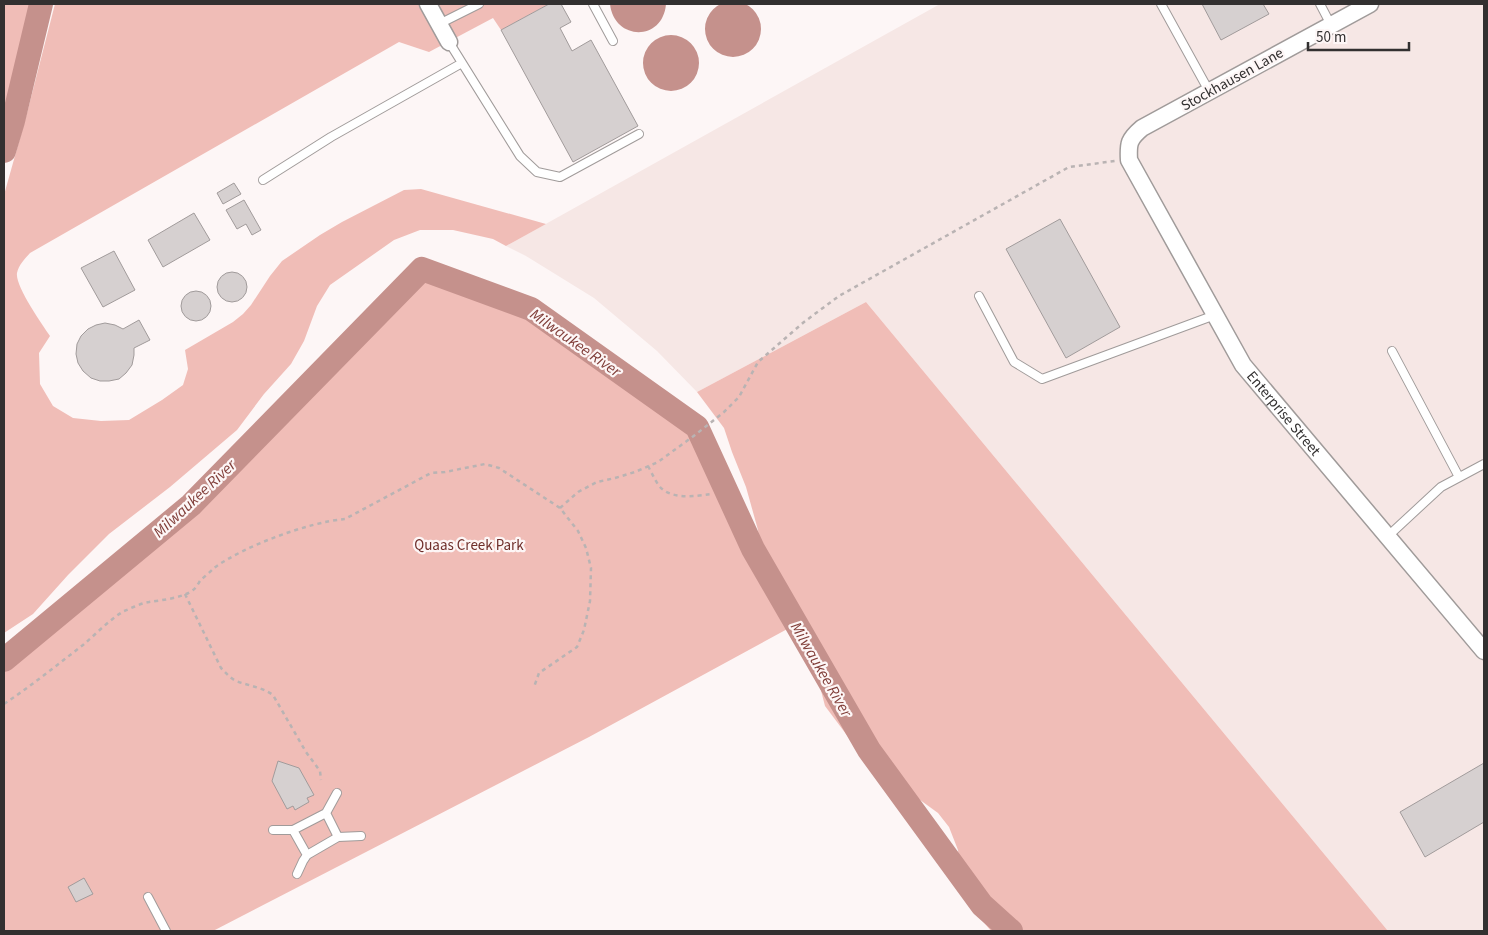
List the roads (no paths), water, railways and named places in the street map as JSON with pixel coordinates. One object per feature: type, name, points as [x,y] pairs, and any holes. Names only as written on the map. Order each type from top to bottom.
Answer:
[{"type":"street","points":[[428,4],[449,42]]},
{"type":"street","name":"Stockhausen Lane","points":[[1128,153],[1132,136],[1142,128],[1370,4]]},
{"type":"street","name":"Enterprise Street","points":[[1128,153],[1243,365],[1484,651]]},
{"type":"lane","points":[[439,24],[479,4]]},
{"type":"lane","points":[[593,4],[613,41]]},
{"type":"lane","points":[[1161,4],[1209,91]]},
{"type":"lane","points":[[1320,4],[1331,25]]},
{"type":"lane","points":[[449,42],[520,156],[537,172],[560,177],[639,134]]},
{"type":"lane","points":[[263,180],[331,137],[462,63]]},
{"type":"lane","points":[[979,296],[1014,362],[1042,379],[1215,315]]},
{"type":"lane","points":[[1392,351],[1459,477]]},
{"type":"lane","points":[[1387,537],[1441,487],[1484,464]]},
{"type":"lane","points":[[273,830],[294,830],[326,813],[337,793]]},
{"type":"lane","points":[[326,813],[338,837]]},
{"type":"lane","points":[[294,830],[307,855]]},
{"type":"lane","points":[[297,874],[307,855],[338,837],[361,836]]},
{"type":"lane","points":[[148,897],[166,931]]},
{"type":"waterway","name":"Milwaukee River","points":[[4,151],[41,4]]},
{"type":"waterway","name":"Milwaukee River","points":[[4,660],[191,505],[422,269],[531,309],[697,427],[753,549],[869,750],[982,905],[1011,931]]},
{"type":"park label","name":"Quaas Creek Park","points":[[469,545]]}]
